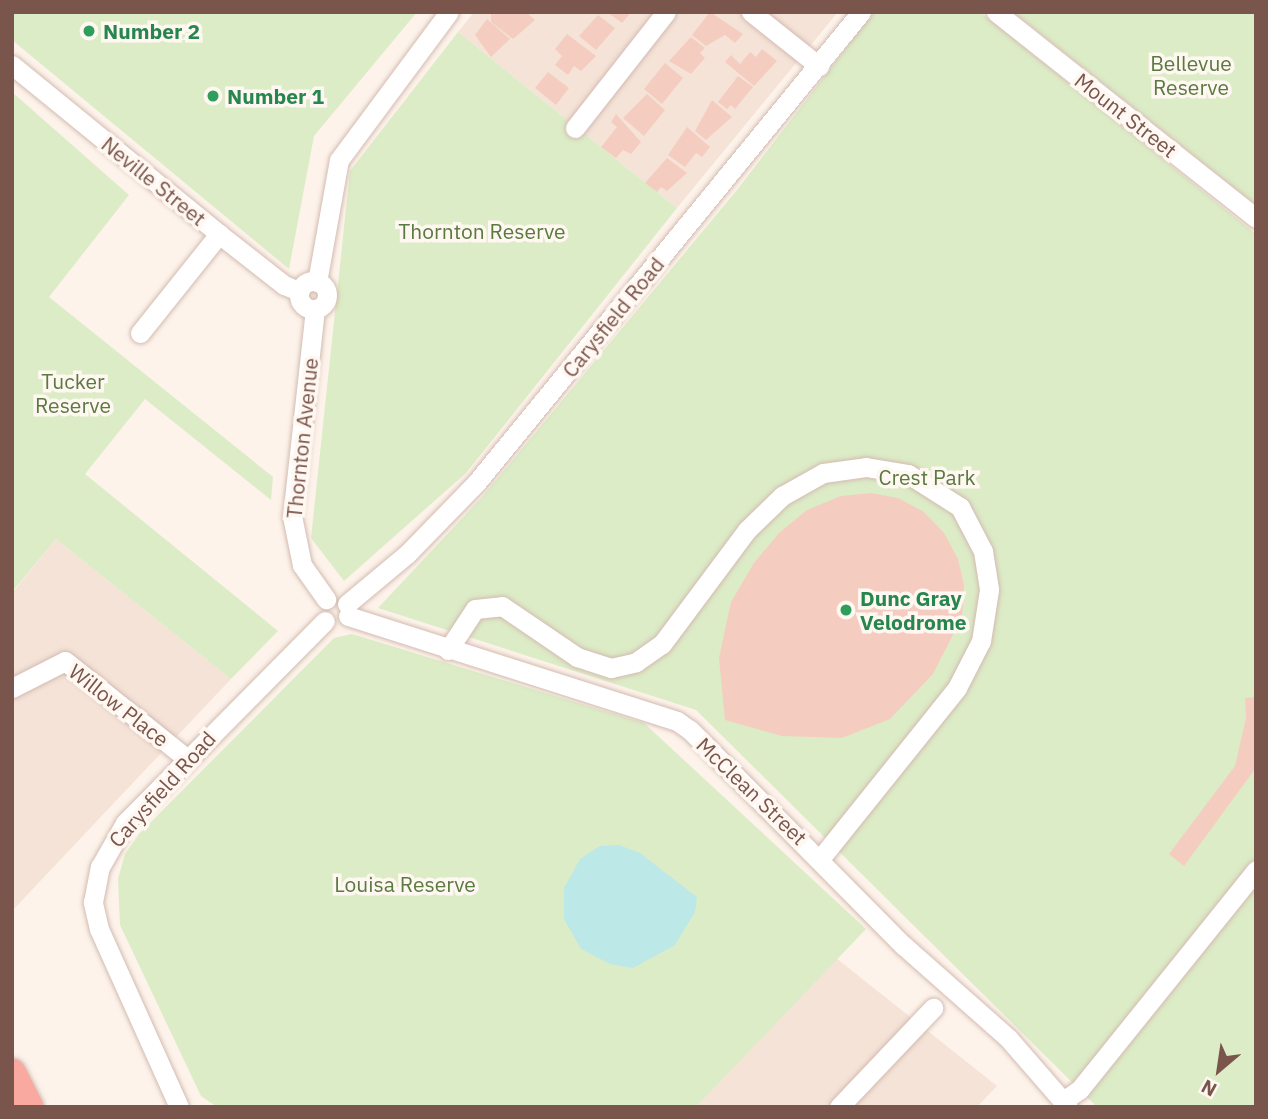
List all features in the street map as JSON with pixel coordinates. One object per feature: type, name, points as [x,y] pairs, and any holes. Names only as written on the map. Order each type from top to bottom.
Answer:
[{"type":"highway","points":[[12,1073],[29,1107]]},
{"type":"street","name":"Thornton Avenue","points":[[326,599],[302,565],[292,516],[315,309],[327,296],[317,282],[339,160],[449,12]]},
{"type":"street","points":[[575,128],[666,12]]},
{"type":"street","points":[[751,12],[819,66]]},
{"type":"street","name":"Carysfield Road","points":[[348,610],[407,554],[477,481],[861,12]]},
{"type":"street","name":"Mount Street","points":[[996,12],[1256,218]]},
{"type":"street","name":"Neville Street","points":[[12,65],[219,234],[284,285],[299,291]]},
{"type":"street","points":[[140,333],[219,234]]},
{"type":"street","points":[[315,309],[302,304],[299,291],[306,283],[317,282]]},
{"type":"street","points":[[448,650],[475,609],[502,606],[577,657],[611,668],[636,662],[662,644],[747,530],[782,496],[823,472],[866,467],[908,474],[960,507],[984,551],[989,590],[981,641],[957,688],[821,858]]},
{"type":"street","points":[[338,597],[348,610],[338,625],[325,621],[320,612],[326,599],[338,597]]},
{"type":"street","name":"McClean Street","points":[[348,610],[448,650],[677,721],[821,858],[904,946],[1008,1038],[1050,1081],[1066,1104]]},
{"type":"street","name":"Carysfield Road","points":[[179,1107],[108,952],[93,902],[94,884],[108,846],[186,758],[325,621]]},
{"type":"street","name":"Willow Place","points":[[12,688],[65,661],[186,758]]},
{"type":"street","points":[[1066,1104],[1256,870]]},
{"type":"street","points":[[839,1107],[933,1008]]},
{"type":"shaded area","points":[[474,12],[838,12],[677,208],[458,32]]},
{"type":"shaded area","points":[[56,539],[231,679],[12,911],[12,593]]},
{"type":"shaded area","points":[[836,958],[997,1086],[977,1107],[696,1107]]},
{"type":"green space","points":[[12,12],[417,12],[314,136],[289,269],[12,40]]},
{"type":"green space","name":"Crest Park","points":[[874,12],[980,12],[1256,234],[1256,1107],[1097,1107],[696,710],[378,608],[482,497],[737,190]]},
{"type":"green space","name":"Bellevue Reserve","points":[[1013,12],[1256,12],[1256,205]]},
{"type":"green space","name":"Thornton Reserve","points":[[458,32],[677,208],[466,473],[344,581],[311,538],[350,171]]},
{"type":"green space","name":"Tucker Reserve","points":[[12,92],[129,195],[49,297],[273,477],[271,500],[145,399],[85,474],[278,631],[231,679],[56,539],[12,592]]},
{"type":"green space","name":"Louisa Reserve","points":[[352,634],[644,723],[866,929],[696,1107],[217,1107],[201,1096],[120,925],[118,879],[125,854],[139,834],[334,638]]},
{"type":"water","points":[[619,845],[640,853],[697,897],[695,912],[675,945],[633,968],[610,964],[581,949],[564,919],[564,888],[580,859],[600,846]]},
{"type":"building","points":[[491,12],[526,12],[535,20],[513,39],[491,22]]},
{"type":"building","points":[[607,12],[625,12],[629,15],[622,23]]},
{"type":"building","points":[[710,12],[743,34],[735,43],[725,35],[706,46],[692,35]]},
{"type":"building","points":[[598,15],[615,28],[596,50],[579,36]]},
{"type":"building","points":[[487,19],[510,39],[491,57],[475,35]]},
{"type":"building","points":[[567,34],[596,56],[581,71],[574,66],[568,75],[555,65],[562,56],[555,49]]},
{"type":"building","points":[[691,37],[705,48],[700,53],[705,58],[691,74],[669,61]]},
{"type":"building","points":[[762,49],[777,61],[754,86],[725,62],[731,55],[740,64],[750,52],[756,57]]},
{"type":"building","points":[[665,63],[683,78],[662,104],[644,89]]},
{"type":"building","points":[[548,72],[569,88],[556,105],[535,88]]},
{"type":"building","points":[[738,76],[753,87],[735,109],[731,105],[727,109],[718,102]]},
{"type":"building","points":[[647,94],[665,110],[644,136],[623,118]]},
{"type":"building","points":[[712,100],[732,117],[706,140],[695,131]]},
{"type":"building","points":[[616,114],[641,142],[631,154],[623,150],[616,158],[601,147],[617,127],[611,122]]},
{"type":"building","points":[[687,127],[710,147],[702,157],[696,153],[685,167],[668,155]]},
{"type":"building","points":[[667,158],[687,173],[667,191],[661,187],[657,192],[645,183]]},
{"type":"building","name":"Dunc Gray Velodrome","points":[[871,493],[898,498],[924,512],[944,533],[958,559],[964,585],[962,617],[933,674],[890,719],[842,738],[782,736],[725,720],[719,658],[731,602],[754,563],[779,533],[807,510],[841,496]]},
{"type":"building","points":[[1256,697],[1255,769],[1184,866],[1169,854],[1235,766],[1246,718],[1245,698]]},
{"type":"place","name":"Number 2","points":[[89,31]]},
{"type":"place","name":"Number 1","points":[[213,96]]},
{"type":"place","name":"Dunc Gray Velodrome","points":[[846,610]]}]
